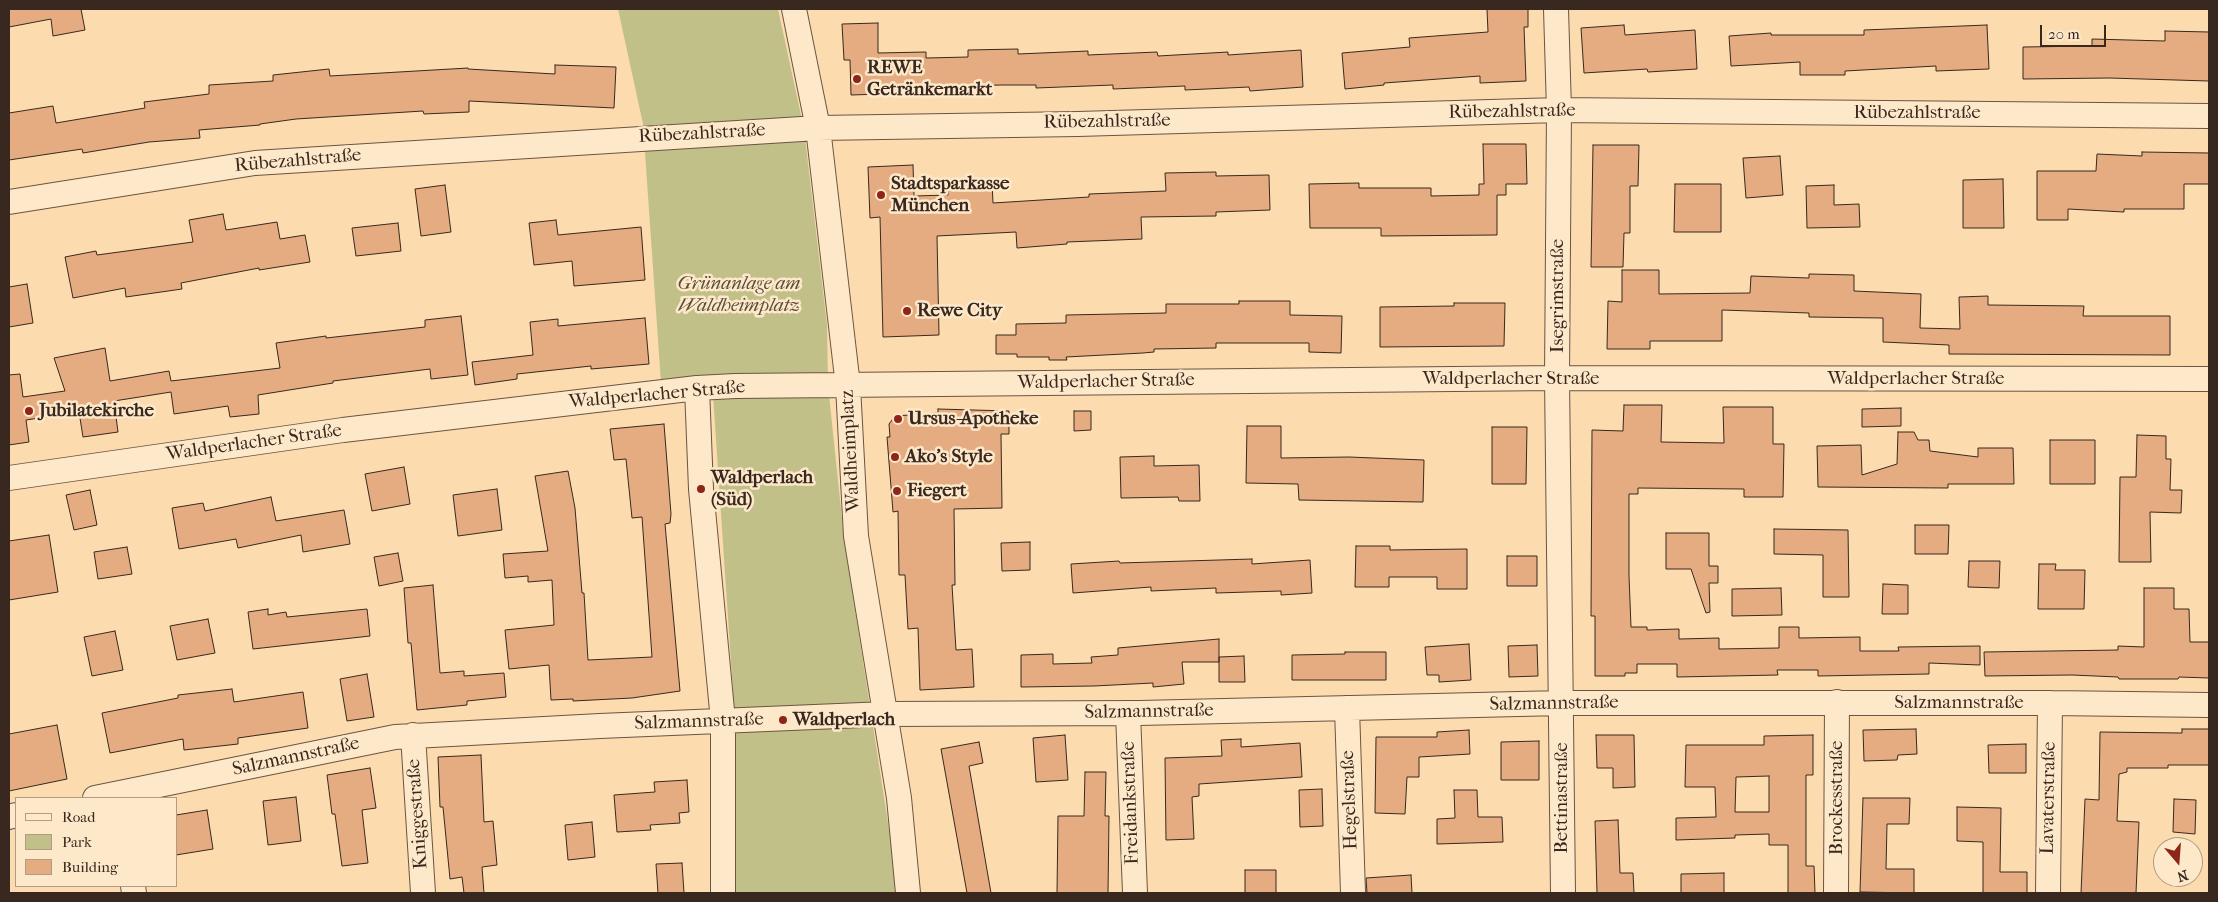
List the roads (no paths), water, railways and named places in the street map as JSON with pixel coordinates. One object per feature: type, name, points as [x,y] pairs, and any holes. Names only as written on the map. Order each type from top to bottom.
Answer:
[{"type":"street","name":"Waldheimplatz","points":[[794,9],[818,128],[848,386],[856,536],[899,798],[908,893]]},
{"type":"street","name":"Isegrimstraße","points":[[1556,9],[1559,110],[1557,378],[1561,703]]},
{"type":"street","name":"Rübezahlstraße","points":[[9,202],[255,162],[818,128],[1078,124],[1559,110],[2209,116]]},
{"type":"street","name":"Waldperlacher Straße","points":[[9,478],[342,430],[697,388],[1557,378],[2209,379]]},
{"type":"street","points":[[697,388],[701,489],[723,721],[723,893]]},
{"type":"street","name":"Salzmannstraße","points":[[104,797],[121,795],[293,757],[413,735],[723,721],[886,714],[1128,713],[1561,703],[1837,702],[2209,706]]},
{"type":"street","name":"Brockesstraße","points":[[1836,893],[1837,702]]},
{"type":"street","name":"Bettinastraße","points":[[1561,703],[1563,893]]},
{"type":"street","name":"Lavaterstraße","points":[[2048,893],[2050,703]]},
{"type":"street","name":"Hegelstraße","points":[[1347,708],[1353,893]]},
{"type":"street","name":"Freidankstraße","points":[[1128,713],[1135,893]]},
{"type":"street","name":"Kniggestraße","points":[[413,735],[423,893]]},
{"type":"place","name":"REWE Getränkemarkt","points":[[857,79]]},
{"type":"place","name":"Stadtsparkasse München","points":[[881,195]]},
{"type":"place","name":"Rewe City","points":[[907,311]]},
{"type":"place","name":"Jubilatekirche","points":[[29,411]]},
{"type":"place","name":"Ursus-Apotheke","points":[[898,419]]},
{"type":"place","name":"Ako's Style","points":[[895,457]]},
{"type":"place","name":"Waldperlach (Süd)","points":[[701,489]]},
{"type":"place","name":"Fiegert","points":[[897,491]]},
{"type":"place","name":"Waldperlach","points":[[783,720]]},
{"type":"park label","name":"Grünanlage am Waldheimplatz","points":[[739,295]]}]
